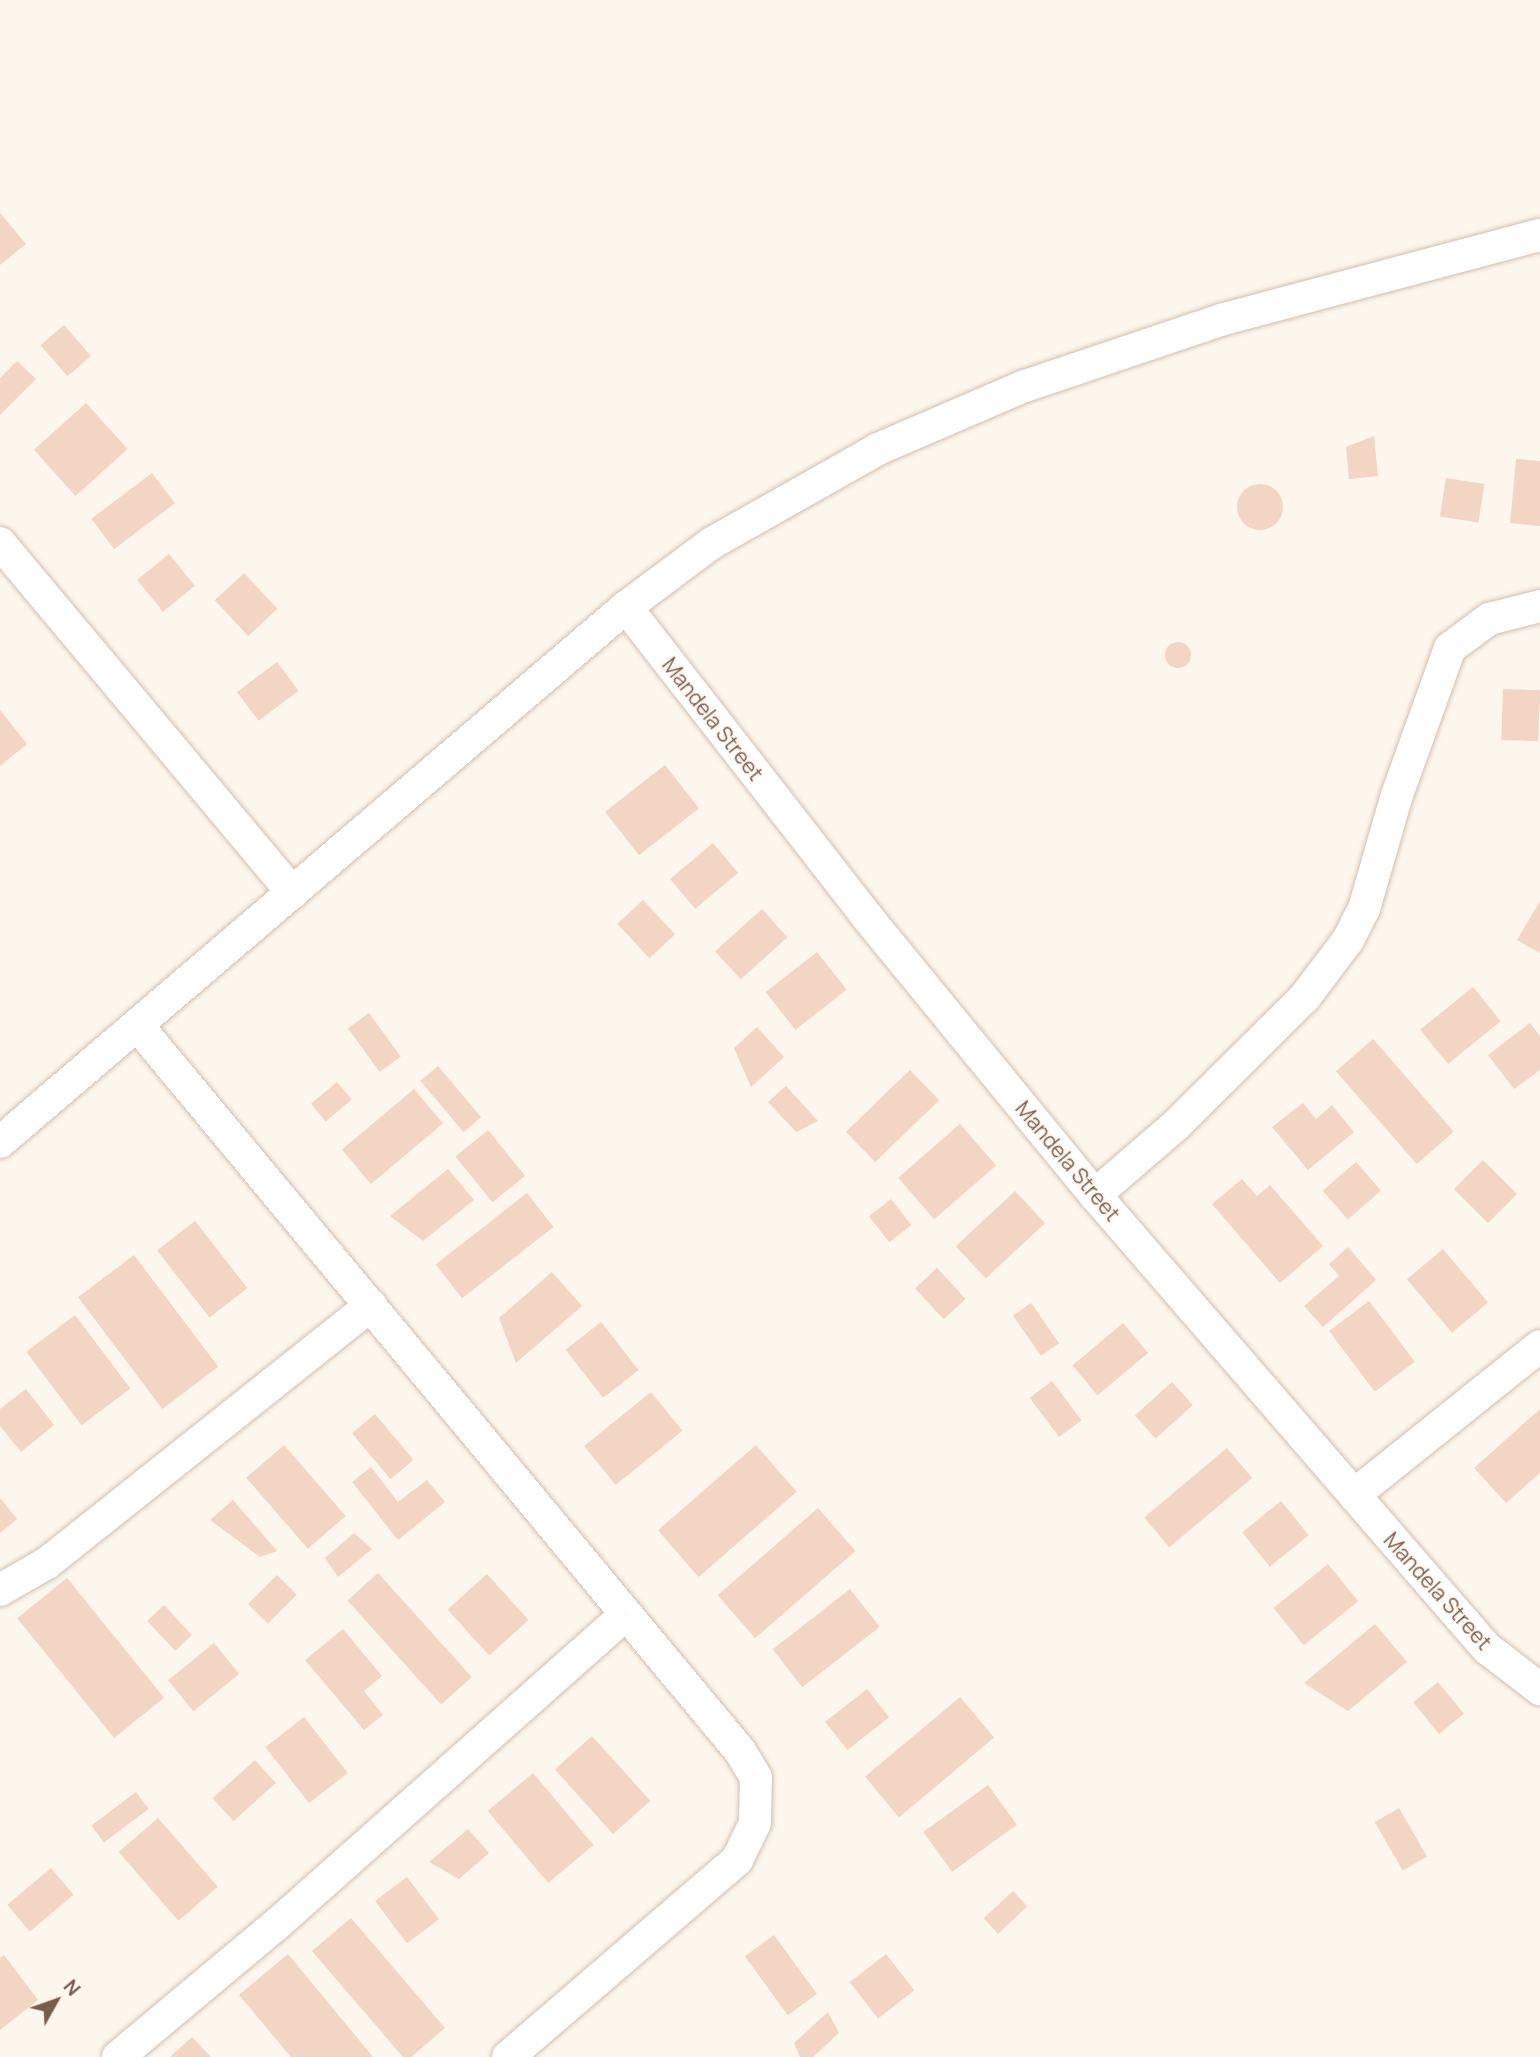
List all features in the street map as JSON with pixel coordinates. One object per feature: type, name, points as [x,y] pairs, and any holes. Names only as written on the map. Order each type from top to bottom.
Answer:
[{"type":"street","points":[[0,1142],[626,607],[712,543],[878,449],[1022,387],[1224,319],[1540,234]]},
{"type":"street","points":[[0,543],[293,893]]},
{"type":"street","points":[[1095,1195],[1186,1115],[1312,989],[1364,909],[1397,795],[1450,648],[1489,620],[1540,606]]},
{"type":"street","name":"Mandela Street","points":[[626,607],[868,918],[1095,1195],[1488,1649],[1540,1689]]},
{"type":"street","points":[[137,1025],[750,1765],[758,1789],[755,1823],[750,1841],[724,1875],[508,2057]]},
{"type":"street","points":[[0,1590],[47,1563],[371,1305]]},
{"type":"street","points":[[1354,1495],[1540,1346]]},
{"type":"street","points":[[118,2057],[276,1925],[626,1614]]},
{"type":"building","points":[[0,213],[26,244],[0,265]]},
{"type":"building","points":[[64,325],[91,356],[68,376],[41,345]]},
{"type":"building","points":[[17,361],[36,379],[0,415],[0,378]]},
{"type":"building","points":[[86,403],[127,449],[75,496],[34,450]]},
{"type":"building","points":[[1374,436],[1378,476],[1349,479],[1346,447]]},
{"type":"building","points":[[1516,459],[1540,461],[1540,526],[1510,523]]},
{"type":"building","points":[[152,473],[175,503],[114,549],[91,519]]},
{"type":"building","points":[[1446,478],[1485,484],[1478,523],[1440,517]]},
{"type":"building","points":[[1260,484],[1277,490],[1283,507],[1277,524],[1260,530],[1243,524],[1237,507],[1243,490]]},
{"type":"building","points":[[169,554],[195,586],[163,612],[137,580]]},
{"type":"building","points":[[244,573],[277,609],[248,636],[215,600]]},
{"type":"building","points":[[1178,642],[1187,646],[1191,655],[1187,664],[1178,668],[1169,664],[1165,655],[1169,646]]},
{"type":"building","points":[[277,662],[299,691],[259,721],[237,692]]},
{"type":"building","points":[[1503,689],[1540,690],[1538,741],[1501,740]]},
{"type":"building","points":[[0,710],[27,744],[0,766]]},
{"type":"building","points":[[665,765],[699,808],[639,855],[605,812]]},
{"type":"building","points":[[713,843],[738,873],[695,909],[670,879]]},
{"type":"building","points":[[643,900],[675,934],[649,958],[617,924]]},
{"type":"building","points":[[1540,901],[1540,953],[1517,940]]},
{"type":"building","points":[[762,909],[787,937],[741,979],[715,951]]},
{"type":"building","points":[[817,952],[847,990],[795,1030],[766,992]]},
{"type":"building","points":[[1473,987],[1501,1021],[1448,1064],[1420,1030]]},
{"type":"building","points":[[369,1013],[401,1057],[380,1072],[348,1028]]},
{"type":"building","points":[[1530,1023],[1540,1036],[1540,1070],[1514,1089],[1488,1055]]},
{"type":"building","points":[[757,1027],[784,1057],[751,1087],[734,1048]]},
{"type":"building","points":[[1373,1039],[1454,1132],[1417,1164],[1336,1071]]},
{"type":"building","points":[[438,1066],[481,1117],[463,1132],[420,1081]]},
{"type":"building","points":[[910,1070],[939,1100],[875,1162],[846,1132]]},
{"type":"building","points":[[337,1082],[352,1100],[326,1121],[311,1104]]},
{"type":"building","points":[[786,1086],[818,1121],[796,1132],[768,1102]]},
{"type":"building","points":[[414,1089],[443,1123],[371,1184],[342,1149]]},
{"type":"building","points":[[1303,1103],[1316,1119],[1332,1105],[1354,1132],[1308,1170],[1272,1127]]},
{"type":"building","points":[[960,1124],[996,1166],[934,1219],[898,1178]]},
{"type":"building","points":[[488,1130],[525,1176],[492,1202],[455,1156]]},
{"type":"building","points":[[1483,1160],[1517,1194],[1488,1223],[1454,1189]]},
{"type":"building","points":[[1356,1162],[1381,1191],[1348,1220],[1323,1191]]},
{"type":"building","points":[[448,1169],[474,1200],[423,1241],[390,1216]]},
{"type":"building","points":[[1242,1179],[1257,1196],[1270,1185],[1323,1246],[1280,1283],[1212,1204]]},
{"type":"building","points":[[1015,1191],[1045,1223],[986,1278],[956,1246]]},
{"type":"building","points":[[527,1193],[553,1227],[462,1298],[436,1264]]},
{"type":"building","points":[[891,1199],[911,1225],[889,1242],[869,1216]]},
{"type":"building","points":[[195,1221],[247,1288],[210,1318],[157,1251]]},
{"type":"building","points":[[1348,1247],[1376,1280],[1323,1327],[1304,1306],[1339,1276],[1329,1264]]},
{"type":"building","points":[[1443,1249],[1488,1303],[1452,1333],[1407,1279]]},
{"type":"building","points":[[134,1255],[218,1367],[162,1409],[78,1297]]},
{"type":"building","points":[[937,1268],[966,1299],[944,1319],[915,1288]]},
{"type":"building","points":[[552,1272],[582,1306],[516,1363],[499,1318]]},
{"type":"building","points":[[1369,1301],[1415,1362],[1375,1392],[1329,1331]]},
{"type":"building","points":[[1031,1303],[1059,1343],[1041,1356],[1013,1316]]},
{"type":"building","points":[[75,1315],[130,1388],[82,1425],[26,1352]]},
{"type":"building","points":[[601,1322],[639,1370],[603,1398],[566,1350]]},
{"type":"building","points":[[1123,1323],[1148,1353],[1098,1395],[1072,1365]]},
{"type":"building","points":[[1052,1381],[1081,1420],[1059,1437],[1030,1398]]},
{"type":"building","points":[[1172,1382],[1193,1405],[1156,1438],[1135,1415]]},
{"type":"building","points":[[26,1389],[54,1425],[21,1452],[0,1426],[0,1409]]},
{"type":"building","points":[[651,1392],[682,1431],[616,1485],[584,1446]]},
{"type":"building","points":[[1540,1409],[1540,1473],[1506,1503],[1474,1468]]},
{"type":"building","points":[[375,1414],[414,1460],[391,1479],[352,1433]]},
{"type":"building","points":[[284,1445],[346,1516],[308,1549],[246,1478]]},
{"type":"building","points":[[756,1445],[797,1492],[699,1577],[658,1530]]},
{"type":"building","points":[[1227,1448],[1252,1478],[1169,1547],[1144,1517]]},
{"type":"building","points":[[371,1467],[398,1502],[427,1480],[445,1502],[398,1540],[352,1482]]},
{"type":"building","points":[[0,1498],[17,1519],[0,1533]]},
{"type":"building","points":[[233,1500],[277,1551],[260,1557],[210,1520]]},
{"type":"building","points":[[1281,1501],[1309,1535],[1270,1567],[1242,1532]]},
{"type":"building","points":[[818,1508],[855,1551],[755,1638],[718,1595]]},
{"type":"building","points":[[354,1533],[372,1549],[338,1577],[325,1558]]},
{"type":"building","points":[[1328,1564],[1358,1601],[1304,1645],[1274,1608]]},
{"type":"building","points":[[378,1573],[472,1677],[441,1704],[348,1600]]},
{"type":"building","points":[[487,1574],[528,1620],[489,1656],[448,1609]]},
{"type":"building","points":[[277,1575],[297,1595],[268,1624],[248,1604]]},
{"type":"building","points":[[67,1578],[164,1698],[114,1738],[17,1618]]},
{"type":"building","points":[[850,1589],[880,1627],[802,1687],[773,1649]]},
{"type":"building","points":[[164,1605],[192,1635],[175,1651],[147,1621]]},
{"type":"building","points":[[1375,1624],[1407,1662],[1348,1711],[1304,1683]]},
{"type":"building","points":[[343,1629],[382,1676],[364,1691],[383,1715],[364,1730],[305,1660]]},
{"type":"building","points":[[214,1643],[239,1674],[193,1711],[168,1680]]},
{"type":"building","points":[[1438,1682],[1464,1714],[1439,1734],[1413,1702]]},
{"type":"building","points":[[867,1689],[889,1717],[847,1750],[825,1722]]},
{"type":"building","points":[[960,1697],[994,1738],[899,1817],[865,1777]]},
{"type":"building","points":[[304,1717],[348,1773],[309,1803],[265,1747]]},
{"type":"building","points":[[592,1736],[650,1801],[613,1834],[555,1769]]},
{"type":"building","points":[[255,1760],[276,1783],[233,1821],[213,1798]]},
{"type":"building","points":[[533,1773],[593,1845],[548,1883],[488,1811]]},
{"type":"building","points":[[988,1785],[1017,1825],[952,1872],[923,1832]]},
{"type":"building","points":[[136,1792],[149,1809],[104,1842],[91,1826]]},
{"type":"building","points":[[1399,1808],[1427,1856],[1403,1870],[1375,1822]]},
{"type":"building","points":[[158,1818],[218,1887],[178,1921],[119,1852]]},
{"type":"building","points":[[468,1829],[489,1853],[459,1879],[429,1862]]},
{"type":"building","points":[[51,1868],[73,1895],[30,1931],[7,1905]]},
{"type":"building","points":[[407,1877],[439,1919],[407,1943],[375,1901]]},
{"type":"building","points":[[1013,1891],[1027,1906],[998,1934],[984,1918]]},
{"type":"building","points":[[351,1918],[445,2028],[411,2057],[403,2057],[312,1951]]},
{"type":"building","points":[[774,1935],[817,1994],[788,2015],[745,1956]]},
{"type":"building","points":[[288,1954],[373,2057],[291,2057],[239,1995]]},
{"type":"building","points":[[886,1954],[914,1990],[878,2019],[850,1982]]},
{"type":"building","points":[[4,1955],[38,2000],[0,2030],[0,1958]]},
{"type":"building","points":[[828,2012],[839,2033],[813,2057],[800,2057],[794,2043]]},
{"type":"building","points":[[192,2037],[211,2057],[170,2057]]}]
